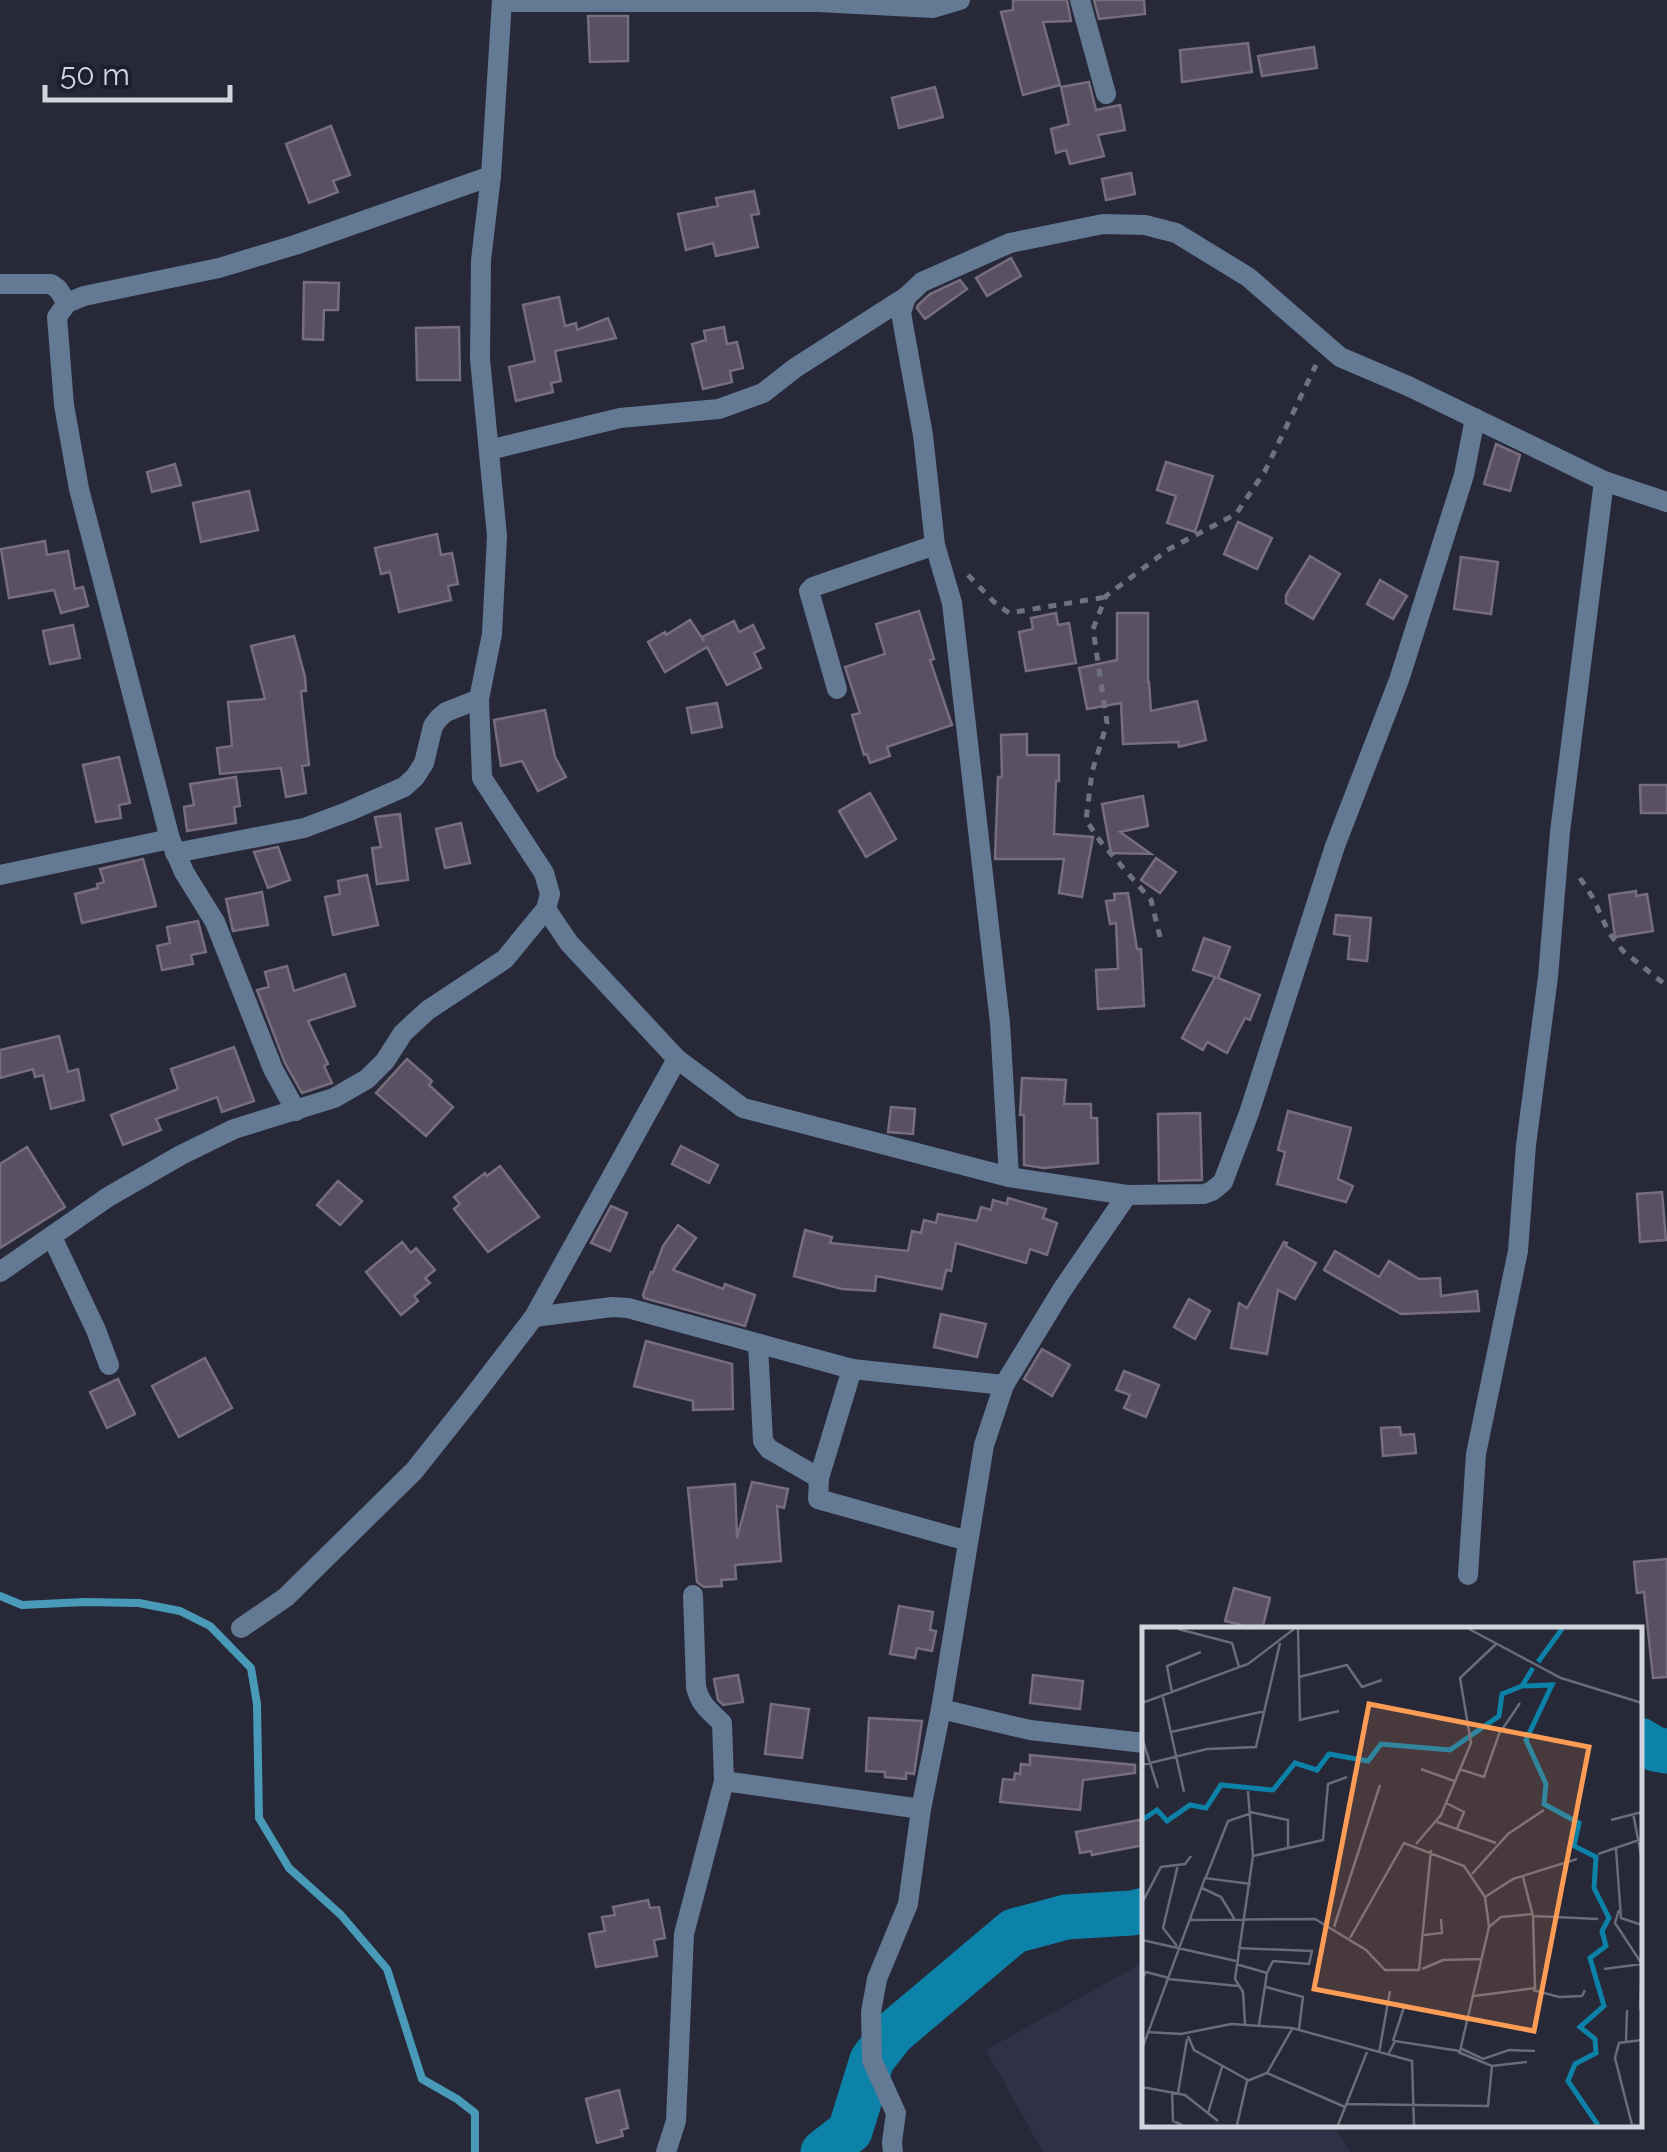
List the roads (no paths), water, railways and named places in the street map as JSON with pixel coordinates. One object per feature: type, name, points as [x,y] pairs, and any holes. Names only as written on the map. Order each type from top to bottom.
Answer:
[{"type":"street","points":[[0,1272],[108,1197],[180,1155],[234,1129],[334,1098],[367,1079],[428,1010],[505,959],[546,909],[550,894],[544,874],[482,778],[479,699],[492,634],[497,536],[480,339],[481,260],[491,176],[502,1],[818,2],[933,8],[960,0]]},
{"type":"street","points":[[1080,0],[1106,94]]},
{"type":"street","points":[[296,1111],[273,1069],[214,922],[172,846],[79,489],[64,406],[57,317],[67,303],[84,296],[219,268],[491,176]]},
{"type":"street","points":[[489,450],[620,418],[719,409],[763,393],[922,282],[1010,242],[1104,224],[1144,225],[1176,233],[1248,276],[1340,357],[1604,481],[1667,502]]},
{"type":"street","points":[[0,284],[50,284],[67,303]]},
{"type":"street","points":[[906,296],[901,314],[923,435],[936,549],[952,603],[980,834],[1000,1023],[1009,1178]]},
{"type":"street","points":[[546,909],[569,942],[678,1059],[742,1108],[1009,1178],[1127,1196],[1212,1192],[1223,1182],[1249,1113],[1335,846],[1398,680],[1464,474],[1475,418]]},
{"type":"street","points":[[1468,1574],[1476,1454],[1518,1251],[1560,832],[1604,481]]},
{"type":"street","points":[[837,689],[809,591],[813,586],[936,549]]},
{"type":"street","points":[[0,875],[304,828],[404,787],[424,762],[433,726],[439,718],[479,699]]},
{"type":"street","points":[[242,1628],[286,1597],[414,1471],[534,1317],[678,1059]]},
{"type":"street","points":[[893,2152],[896,2113],[872,2060],[871,2012],[877,1978],[908,1904],[984,1444],[1004,1386],[1062,1290],[1127,1196]]},
{"type":"street","points":[[52,1237],[109,1364]]},
{"type":"street","points":[[534,1317],[628,1308],[852,1368],[1004,1386]]},
{"type":"street","points":[[758,1345],[763,1440],[769,1449],[819,1478]]},
{"type":"street","points":[[852,1368],[819,1478],[818,1498],[968,1541]]},
{"type":"street","points":[[666,2152],[676,2121],[684,1934],[724,1781],[722,1724],[704,1707],[696,1688],[693,1595]]},
{"type":"street","points":[[941,1709],[1030,1730],[1142,1742]]},
{"type":"street","points":[[724,1781],[921,1810]]},
{"type":"waterway","points":[[0,1596],[22,1605],[139,1603],[180,1611],[210,1626],[251,1668],[257,1704],[259,1818],[289,1868],[341,1915],[387,1969],[422,2079],[475,2113],[475,2152]]},
{"type":"waterway","points":[[1642,1741],[1667,1751]]},
{"type":"waterway","points":[[823,2152],[850,2131],[872,2060],[893,2033],[1014,1931],[1066,1917],[1142,1910]]}]
